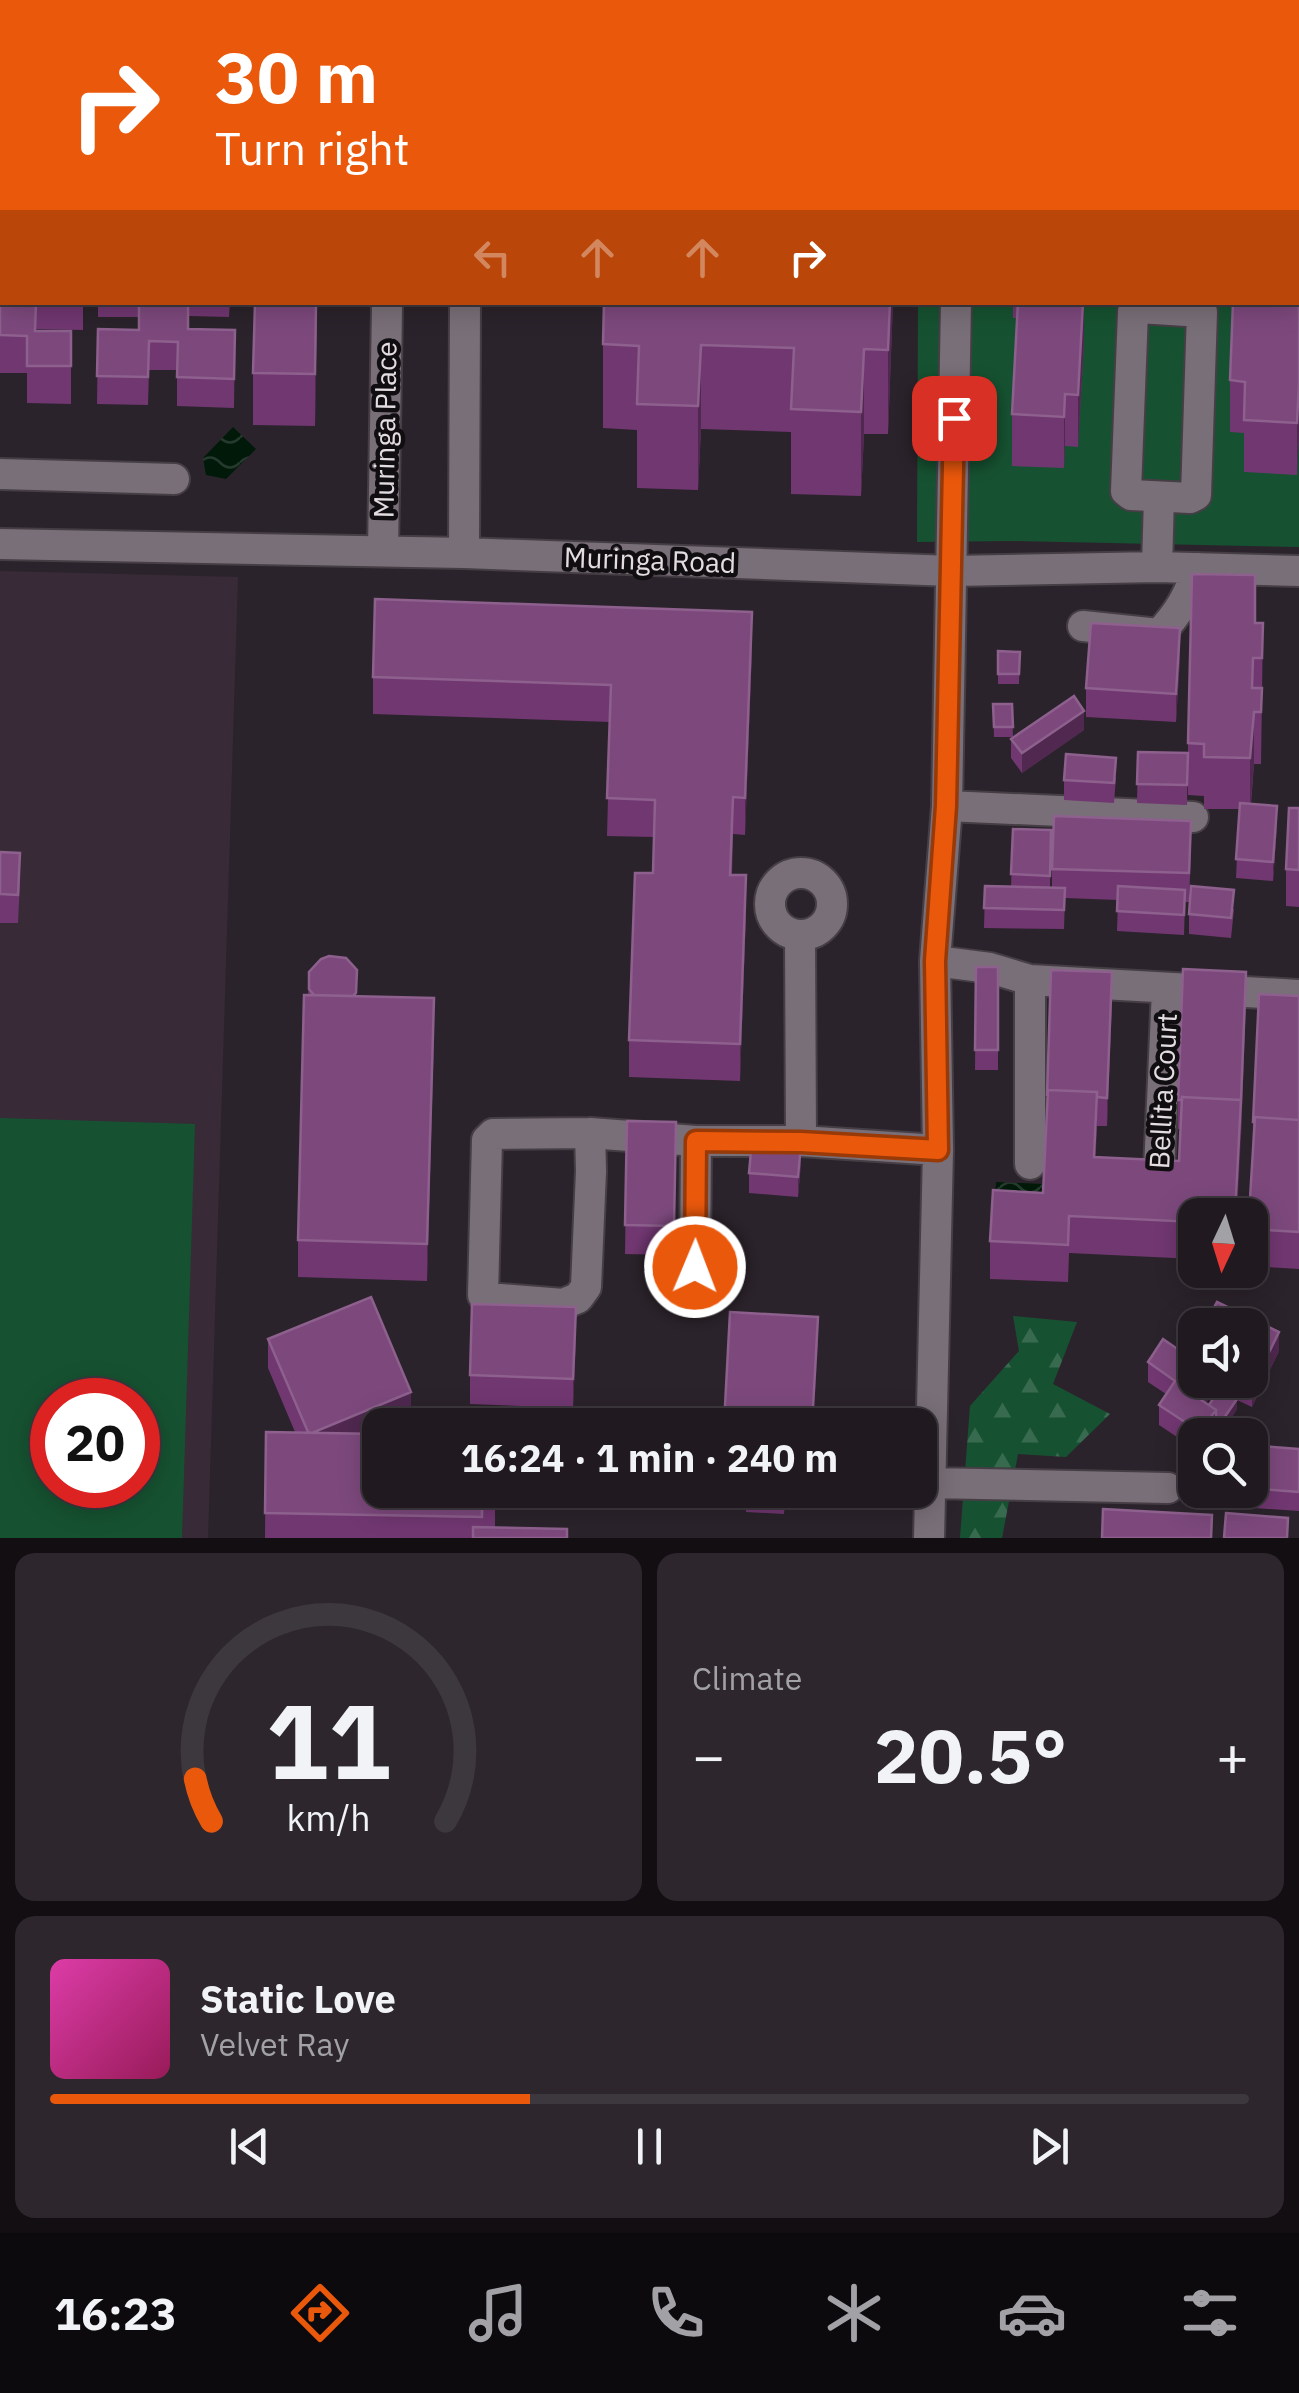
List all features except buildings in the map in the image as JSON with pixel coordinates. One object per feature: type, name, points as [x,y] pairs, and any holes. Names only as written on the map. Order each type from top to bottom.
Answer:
[{"type":"street","points":[[464,553],[465,305]]},
{"type":"street","points":[[932,1408],[938,1150],[935,961],[946,806],[956,305]]},
{"type":"street","name":"Muringa Place","points":[[382,551],[387,308]]},
{"type":"street","points":[[1139,308],[1198,310],[1202,312],[1196,495],[1159,497],[1131,496],[1126,491],[1133,312],[1139,308]]},
{"type":"street","points":[[0,474],[174,479]]},
{"type":"street","points":[[1157,554],[1159,497]]},
{"type":"street","name":"Muringa Road","points":[[0,544],[464,553],[952,571],[1157,554],[1198,568],[1299,571]]},
{"type":"street","points":[[1083,626],[1159,634],[1190,594],[1198,568]]},
{"type":"street","points":[[946,806],[1193,817]]},
{"type":"street","points":[[800,935],[801,1142]]},
{"type":"street","name":"Bellita Court","points":[[935,961],[990,968],[1030,980],[1299,995]]},
{"type":"street","points":[[1030,980],[1030,1164]]},
{"type":"street","name":"Bellita Court","points":[[1158,1192],[1167,990]]},
{"type":"street","points":[[590,1133],[586,1287],[578,1298],[564,1304],[487,1298],[484,1295],[489,1136],[590,1133],[938,1150]]},
{"type":"street","points":[[695,1267],[696,1141]]},
{"type":"street","points":[[937,1484],[1168,1488]]},
{"type":"street","points":[[929,1538],[930,1508]]},
{"type":"shaded area","points":[[0,571],[238,577],[208,1538],[0,1538]]},
{"type":"green space","points":[[918,305],[1299,305],[1299,547],[917,542]]},
{"type":"green space","points":[[0,1118],[195,1124],[182,1538],[0,1538]]},
{"type":"green space","points":[[1013,1316],[1077,1322],[1053,1384],[1110,1414],[1066,1457],[1018,1454],[1002,1538],[960,1538],[970,1406],[1019,1351]]},
{"type":"water","points":[[233,427],[256,449],[226,479],[206,475],[203,458]]},
{"type":"water","points":[[996,1182],[1043,1184],[1041,1220],[994,1217]]},
{"type":"route","points":[[695,1267],[696,1141],[938,1150],[935,961],[946,806],[954,418]]}]
